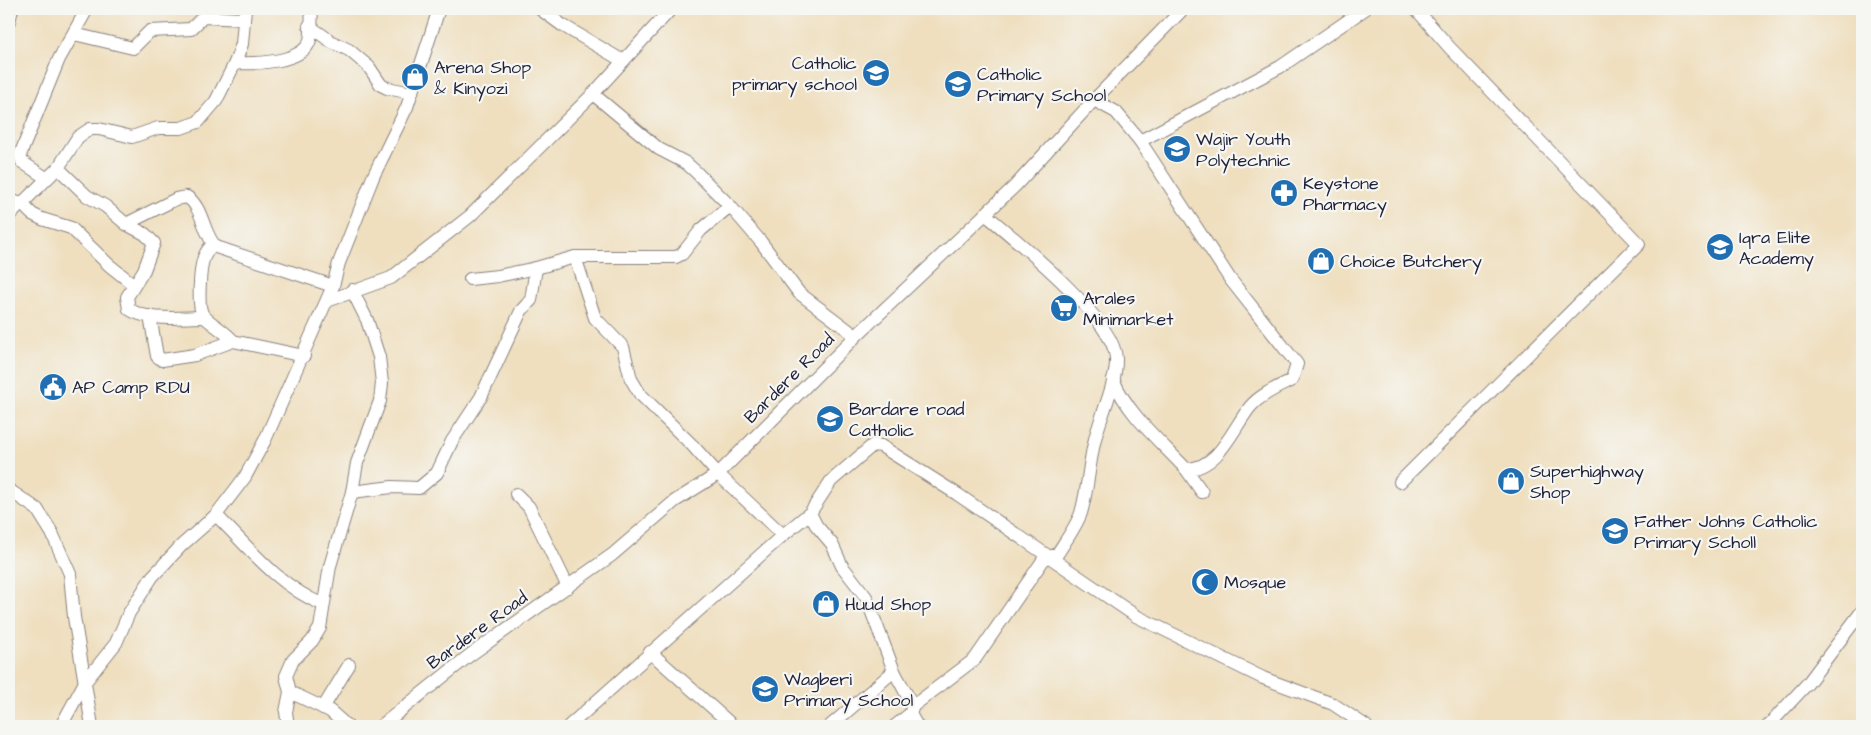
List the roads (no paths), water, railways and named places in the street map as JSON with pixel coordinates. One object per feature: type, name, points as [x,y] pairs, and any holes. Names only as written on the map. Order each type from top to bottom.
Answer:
[{"type":"street","points":[[46,178],[22,162],[20,155],[59,58],[87,9]]},
{"type":"street","points":[[235,63],[260,62],[294,56],[310,40],[309,26],[312,9]]},
{"type":"street","points":[[61,726],[85,682],[100,666],[116,643],[129,613],[152,577],[182,545],[216,515],[235,492],[255,459],[304,356],[327,301],[339,263],[373,176],[412,92],[439,9]]},
{"type":"street","points":[[540,9],[562,25],[623,61]]},
{"type":"street","points":[[327,301],[352,290],[391,278],[456,228],[593,94],[671,9]]},
{"type":"street","name":"Bardere Road","points":[[381,726],[470,655],[612,555],[676,501],[718,474],[856,336],[1029,171],[1094,100],[1183,9]]},
{"type":"street","points":[[1140,141],[1280,67],[1365,9]]},
{"type":"street","points":[[1400,482],[1639,244],[1457,55],[1416,9]]},
{"type":"street","points":[[9,216],[58,168],[78,137],[90,129],[132,136],[158,128],[181,128],[198,122],[216,101],[235,63],[242,44],[244,14],[203,17],[191,29],[150,31],[133,48],[74,34]]},
{"type":"street","points":[[309,26],[332,42],[349,50],[369,67],[382,85],[387,88],[412,92]]},
{"type":"street","points":[[593,94],[659,149],[686,163],[730,206],[761,242],[799,293],[856,336]]},
{"type":"street","points":[[1094,100],[1116,112],[1140,141],[1230,279],[1297,364],[1292,380],[1260,398],[1250,407],[1226,445],[1194,469],[1186,469]]},
{"type":"street","points":[[58,168],[87,196],[105,206],[126,224],[145,234],[154,243],[144,270],[127,297],[127,305],[134,313],[150,316],[204,316]]},
{"type":"street","points":[[126,224],[176,200],[187,197],[194,204],[213,244],[219,249],[333,286]]},
{"type":"street","points":[[9,200],[22,204],[32,214],[42,219],[71,228],[109,265],[134,284]]},
{"type":"street","points":[[470,279],[498,276],[575,257],[676,256],[682,254],[701,230],[730,206]]},
{"type":"street","points":[[985,214],[1045,267],[1084,306],[1103,329],[1116,355],[1113,379],[1090,458],[1080,514],[1056,556],[1046,556]]},
{"type":"street","points":[[213,244],[205,254],[200,270],[200,310],[204,316],[217,325],[233,341]]},
{"type":"street","points":[[575,257],[590,307],[596,318],[623,347],[635,386],[645,400],[693,446],[718,474],[783,535]]},
{"type":"street","points":[[352,492],[392,487],[419,488],[437,473],[452,441],[481,397],[521,311],[531,300],[536,268]]},
{"type":"street","points":[[288,726],[286,712],[290,692],[286,676],[288,669],[317,634],[330,566],[352,492],[357,463],[380,401],[382,383],[379,357],[366,320],[352,290]]},
{"type":"street","points":[[150,316],[157,356],[162,360],[196,355],[233,341],[304,356]]},
{"type":"street","points":[[1113,379],[1119,393],[1141,422],[1186,469],[1202,492]]},
{"type":"street","points":[[569,726],[650,652],[810,513],[831,481],[873,445],[881,446],[965,500],[1136,616],[1263,678],[1333,704],[1366,726]]},
{"type":"street","points":[[9,490],[37,509],[64,558],[70,574],[92,726]]},
{"type":"street","points":[[516,494],[529,507],[568,587]]},
{"type":"street","points":[[810,513],[816,525],[832,544],[842,566],[866,596],[917,726]]},
{"type":"street","points":[[216,515],[279,578],[304,596],[322,604]]},
{"type":"street","points":[[895,726],[975,659],[1046,556]]},
{"type":"street","points":[[1768,726],[1808,683],[1862,610]]},
{"type":"street","points":[[650,652],[733,726]]},
{"type":"street","points":[[323,708],[349,665]]},
{"type":"street","points":[[830,726],[894,671]]},
{"type":"street","points":[[290,692],[323,708],[347,726]]},
{"type":"place","name":"Catholic primary school","points":[[876,73]]},
{"type":"place","name":"Arena Shop & Kinyozi","points":[[415,77]]},
{"type":"place","name":"Catholic Primary School","points":[[958,84]]},
{"type":"place","name":"Wajir Youth Polytechnic","points":[[1177,149]]},
{"type":"place","name":"Keystone Pharmacy","points":[[1284,193]]},
{"type":"place","name":"Iqra Elite Academy","points":[[1720,247]]},
{"type":"place","name":"Choice Butchery","points":[[1321,261]]},
{"type":"place","name":"Arales Minimarket","points":[[1064,308]]},
{"type":"place","name":"AP Camp RDU","points":[[53,387]]},
{"type":"place","name":"Bardare road Catholic","points":[[830,419]]},
{"type":"place","name":"Superhighway Shop","points":[[1511,481]]},
{"type":"place","name":"Father Johns Catholic Primary Scholl","points":[[1615,531]]},
{"type":"place","name":"Mosque","points":[[1205,582]]},
{"type":"place","name":"Huud Shop","points":[[826,604]]},
{"type":"place","name":"Wagberi Primary School","points":[[765,689]]}]
